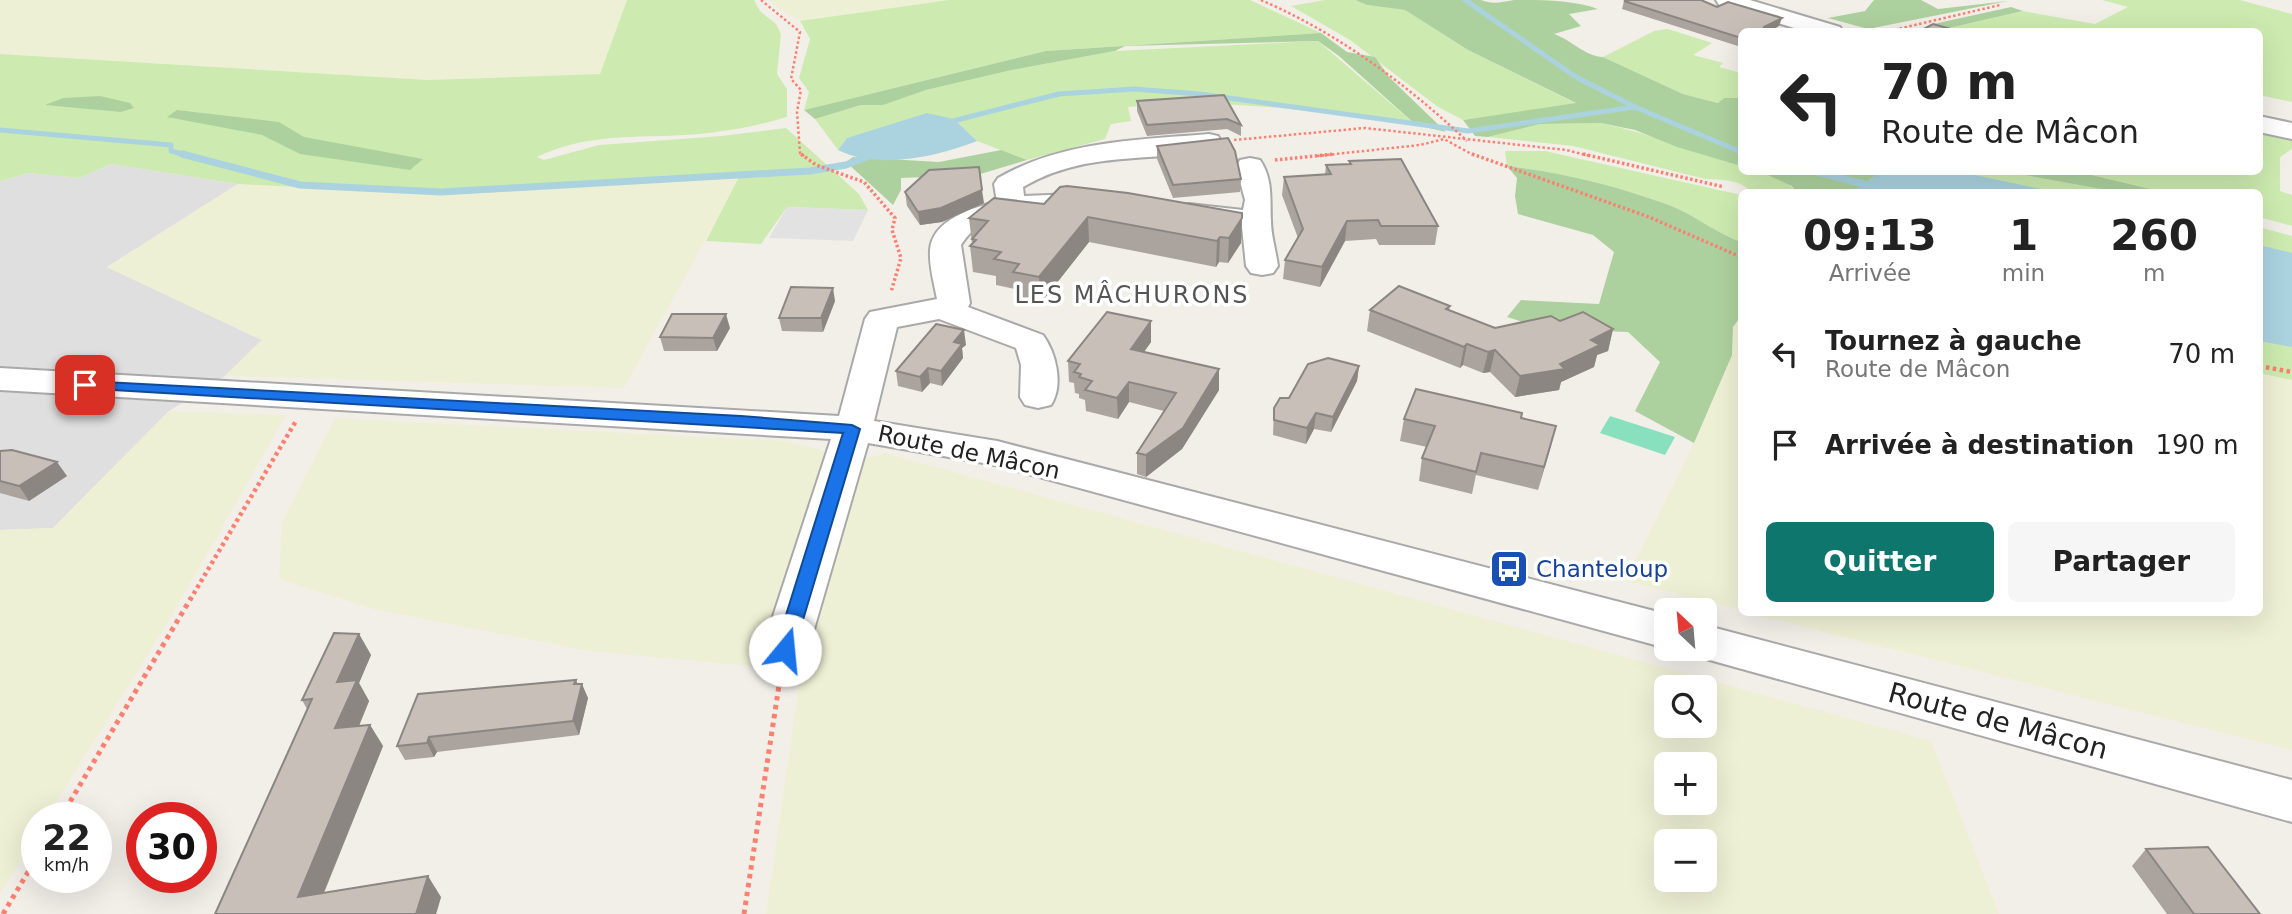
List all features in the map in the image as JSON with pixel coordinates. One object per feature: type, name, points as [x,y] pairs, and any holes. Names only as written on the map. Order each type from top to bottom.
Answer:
[{"type":"street","points":[[1727,0],[1819,28]]},
{"type":"street","points":[[2263,125],[2292,131]]},
{"type":"street","points":[[1012,207],[1007,184],[1021,174],[1088,154],[1227,140]]},
{"type":"street","points":[[1250,166],[1259,200],[1256,220],[1262,266]]},
{"type":"street","points":[[785,650],[852,429],[882,319],[942,309],[954,303],[945,247],[955,229],[987,214],[1012,207],[1068,199],[1129,206]]},
{"type":"street","points":[[1167,210],[1256,220]]},
{"type":"street","points":[[942,309],[1031,342],[1040,365],[1038,397]]},
{"type":"street","name":"Route de Mâcon","points":[[0,379],[741,420],[852,429],[997,453],[1654,628]]},
{"type":"street","name":"Route de Mâcon","points":[[1717,646],[2292,802]]},
{"type":"path","points":[[761,0],[769,10],[789,20],[800,32],[799,53],[790,69],[791,79],[801,90],[797,112],[800,153],[829,171],[864,182],[895,218],[892,230],[901,258],[882,319]]},
{"type":"path","points":[[1261,0],[1310,23],[1380,65],[1468,141]]},
{"type":"path","points":[[1902,28],[2000,5]]},
{"type":"path","points":[[1227,140],[1365,128],[1395,130],[1444,139],[1566,150],[1724,187]]},
{"type":"path","points":[[1250,166],[1300,157],[1420,145],[1444,139],[1485,161],[1649,216],[1738,256]]},
{"type":"path","points":[[2263,367],[2292,372]]},
{"type":"path","points":[[70,802],[310,398]]},
{"type":"path","points":[[744,914],[785,650]]},
{"type":"path","points":[[3,914],[21,884]]},
{"type":"shaded area","points":[[111,164],[238,184],[107,267],[262,340],[225,376],[169,411],[53,528],[0,530],[0,181],[29,173],[79,178]]},
{"type":"shaded area","points":[[787,207],[868,210],[853,241],[769,238]]},
{"type":"green space","points":[[0,0],[627,0],[600,74],[428,80],[0,54]]},
{"type":"green space","points":[[627,0],[754,0],[760,11],[776,24],[781,34],[777,74],[787,89],[787,117],[711,133],[584,142],[552,150],[537,157],[544,160],[599,145],[722,136],[786,128],[859,194],[868,210],[787,207],[761,244],[706,241],[739,177],[481,193],[397,192],[238,184],[111,164],[79,178],[29,173],[0,181],[0,54],[428,80],[600,74]]},
{"type":"green space","points":[[770,0],[949,0],[800,21],[780,10]]},
{"type":"green space","points":[[949,0],[1250,0],[1321,33],[1046,51],[804,110],[809,92],[799,78],[810,39],[800,21]]},
{"type":"green space","points":[[1325,0],[1355,0],[1367,5],[1405,10],[1468,50],[1577,104],[1463,120],[1438,107],[1350,40],[1291,6]]},
{"type":"green space","points":[[1355,0],[1481,0],[1494,3],[1547,0],[1598,9],[1569,14],[1581,26],[1554,34],[1590,54],[1603,57],[1683,94],[1718,103],[1724,98],[1738,98],[1738,165],[1677,147],[1635,130],[1601,123],[1540,124],[1488,137],[1475,136],[1463,120],[1576,103],[1468,50],[1405,10],[1367,5]]},
{"type":"green space","points":[[1874,0],[1921,0],[1938,9],[2008,1],[1873,28],[1828,18],[1865,11]]},
{"type":"green space","points":[[2102,0],[2240,0],[2292,14],[2292,102],[2263,96],[2263,28],[1949,28],[2023,11],[2095,24],[2128,7]]},
{"type":"green space","points":[[2011,7],[2023,11],[1949,28],[1929,25]]},
{"type":"green space","points":[[1668,29],[1712,43],[1693,55],[1723,63],[1719,67],[1738,72],[1738,98],[1724,98],[1718,103],[1683,94],[1603,57],[1654,31]]},
{"type":"green space","points":[[1321,33],[1347,52],[1375,57],[1390,78],[1446,132],[1416,125],[1339,56],[1318,41],[1125,46],[1115,51],[1012,70],[926,90],[883,105],[861,105],[815,119],[804,110],[1046,51]]},
{"type":"green space","points":[[1318,41],[1416,125],[1273,107],[1201,104],[1128,107],[1131,121],[1111,124],[1105,139],[1027,160],[977,141],[954,119],[847,138],[838,150],[815,119],[861,105],[883,104],[926,90],[1012,70],[1115,51]]},
{"type":"green space","points":[[100,96],[130,103],[134,108],[121,112],[45,105],[63,98]]},
{"type":"green space","points":[[177,110],[279,122],[304,137],[423,159],[410,170],[300,154],[262,135],[167,117]]},
{"type":"green space","points":[[1601,123],[1619,127],[1738,165],[1738,175],[1779,178],[1794,189],[1747,189],[1736,182],[1705,179],[1573,146],[1488,137],[1540,124]]},
{"type":"green space","points":[[2263,134],[2292,140],[2292,149],[2280,157],[2280,191],[2292,195],[2292,226],[2263,218],[2263,189],[2150,189],[2092,175],[2263,175]]},
{"type":"green space","points":[[1001,150],[1027,160],[977,175],[901,178],[901,190],[893,205],[846,162],[853,157],[939,162]]},
{"type":"green space","points":[[1505,151],[1545,151],[1738,194],[1738,241],[1679,209],[1650,198],[1569,176],[1507,166]]},
{"type":"green space","points":[[1507,166],[1610,186],[1679,209],[1738,241],[1738,320],[1733,327],[1732,355],[1694,443],[1635,411],[1660,362],[1628,332],[1545,329],[1507,317],[1521,300],[1599,304],[1614,252],[1593,235],[1518,214],[1515,196],[1517,178]]},
{"type":"green space","points":[[1768,175],[1877,175],[1856,189],[1794,189]]},
{"type":"green space","points":[[1877,175],[2024,175],[2101,189],[1856,189]]},
{"type":"green space","points":[[2024,175],[2092,175],[2150,189],[2101,189]]},
{"type":"green space","points":[[740,177],[624,388],[225,376],[262,340],[107,267],[238,184],[397,192],[481,193]]},
{"type":"green space","points":[[2263,228],[2292,236],[2292,380],[2263,374]]},
{"type":"green space","points":[[1738,320],[1738,609],[1717,604],[1717,598],[1693,598],[1625,581],[1684,464],[1732,355],[1733,327]]},
{"type":"green space","points":[[2263,374],[2292,380],[2292,750],[1761,616],[2263,616]]},
{"type":"green space","points":[[169,411],[286,415],[168,622],[56,802],[21,802],[21,860],[0,894],[0,530],[53,528]]},
{"type":"green space","points":[[1610,416],[1675,437],[1665,455],[1600,433]]},
{"type":"green space","points":[[335,418],[785,441],[831,452],[759,667],[589,651],[373,609],[279,579],[282,522]]},
{"type":"green space","points":[[885,453],[1691,675],[1654,675],[1654,738],[1717,738],[1717,682],[1931,741],[1999,914],[766,914],[805,643],[857,461]]},
{"type":"water","points":[[927,113],[954,119],[977,141],[944,152],[908,159],[871,159],[838,150],[847,138]]},
{"type":"water","points":[[1877,175],[1974,175],[2041,189],[1856,189]]},
{"type":"water","points":[[2263,246],[2292,253],[2292,347],[2263,342]]},
{"type":"building","points":[[1701,0],[1717,7],[1728,2],[1782,18],[1764,28],[1738,28],[1738,37],[1624,1]]},
{"type":"building","points":[[1933,24],[1947,28],[1926,28]]},
{"type":"building","points":[[1224,95],[1241,125],[1227,119],[1147,125],[1137,101]]},
{"type":"building","points":[[1228,138],[1235,151],[1241,179],[1173,185],[1157,146]]},
{"type":"building","points":[[1401,159],[1438,226],[1381,226],[1378,220],[1347,221],[1322,267],[1285,260],[1303,229],[1284,177],[1331,174],[1326,165],[1351,164],[1349,161]]},
{"type":"building","points":[[979,167],[982,190],[941,208],[918,212],[905,192],[929,170]]},
{"type":"building","points":[[1060,187],[1128,193],[1242,213],[1242,218],[1229,238],[1220,237],[1217,241],[1088,217],[1039,277],[1013,272],[1019,264],[994,259],[1001,252],[970,246],[976,240],[972,239],[988,221],[969,218],[994,198],[1044,204]]},
{"type":"building","points":[[1399,286],[1450,306],[1446,309],[1495,328],[1551,316],[1560,321],[1583,312],[1613,329],[1591,340],[1600,345],[1560,364],[1565,369],[1520,376],[1495,350],[1488,352],[1467,344],[1464,347],[1370,310]]},
{"type":"building","points":[[791,287],[833,288],[821,318],[779,318]]},
{"type":"building","points":[[1107,312],[1151,321],[1131,349],[1219,369],[1183,428],[1146,455],[1137,453],[1176,393],[1129,382],[1117,398],[1085,390],[1092,381],[1079,377],[1081,374],[1074,372],[1080,364],[1068,361]]},
{"type":"building","points":[[672,314],[726,314],[713,338],[660,337]]},
{"type":"building","points":[[936,324],[964,330],[954,342],[962,344],[941,371],[928,368],[920,377],[896,371]]},
{"type":"building","points":[[1328,358],[1359,366],[1333,417],[1316,413],[1307,428],[1274,420],[1274,408],[1280,398],[1289,398],[1308,364]]},
{"type":"building","points":[[1416,389],[1522,413],[1521,418],[1556,426],[1544,467],[1481,453],[1476,472],[1422,458],[1435,426],[1404,419]]},
{"type":"building","points":[[12,450],[57,462],[19,486],[0,481],[0,451]]},
{"type":"building","points":[[334,633],[359,634],[337,682],[357,680],[335,728],[370,725],[298,897],[428,876],[416,914],[215,914],[312,699],[302,700]]},
{"type":"building","points":[[576,680],[574,684],[582,684],[573,721],[429,737],[427,743],[397,746],[418,694]]},
{"type":"building","points":[[2208,847],[2260,914],[2194,914],[2146,849]]},
{"type":"waterway","points":[[1465,0],[1576,77],[1635,107]]},
{"type":"waterway","points":[[945,123],[1059,94],[1134,89],[1200,94],[1468,131],[1635,107]]},
{"type":"waterway","points":[[1635,107],[1738,151]]},
{"type":"waterway","points":[[0,130],[171,145],[171,151],[189,156]]},
{"type":"waterway","points":[[182,154],[300,185],[441,192],[810,171],[846,165],[872,155]]},
{"type":"waterway","points":[[1828,175],[1885,189]]},
{"type":"place","name":"Chanteloup","points":[[1509,569]]},
{"type":"district","name":"LES MÂCHURONS","points":[[1132,295]]},
{"type":"route","points":[[85,385],[741,420],[852,429],[785,650]]}]
